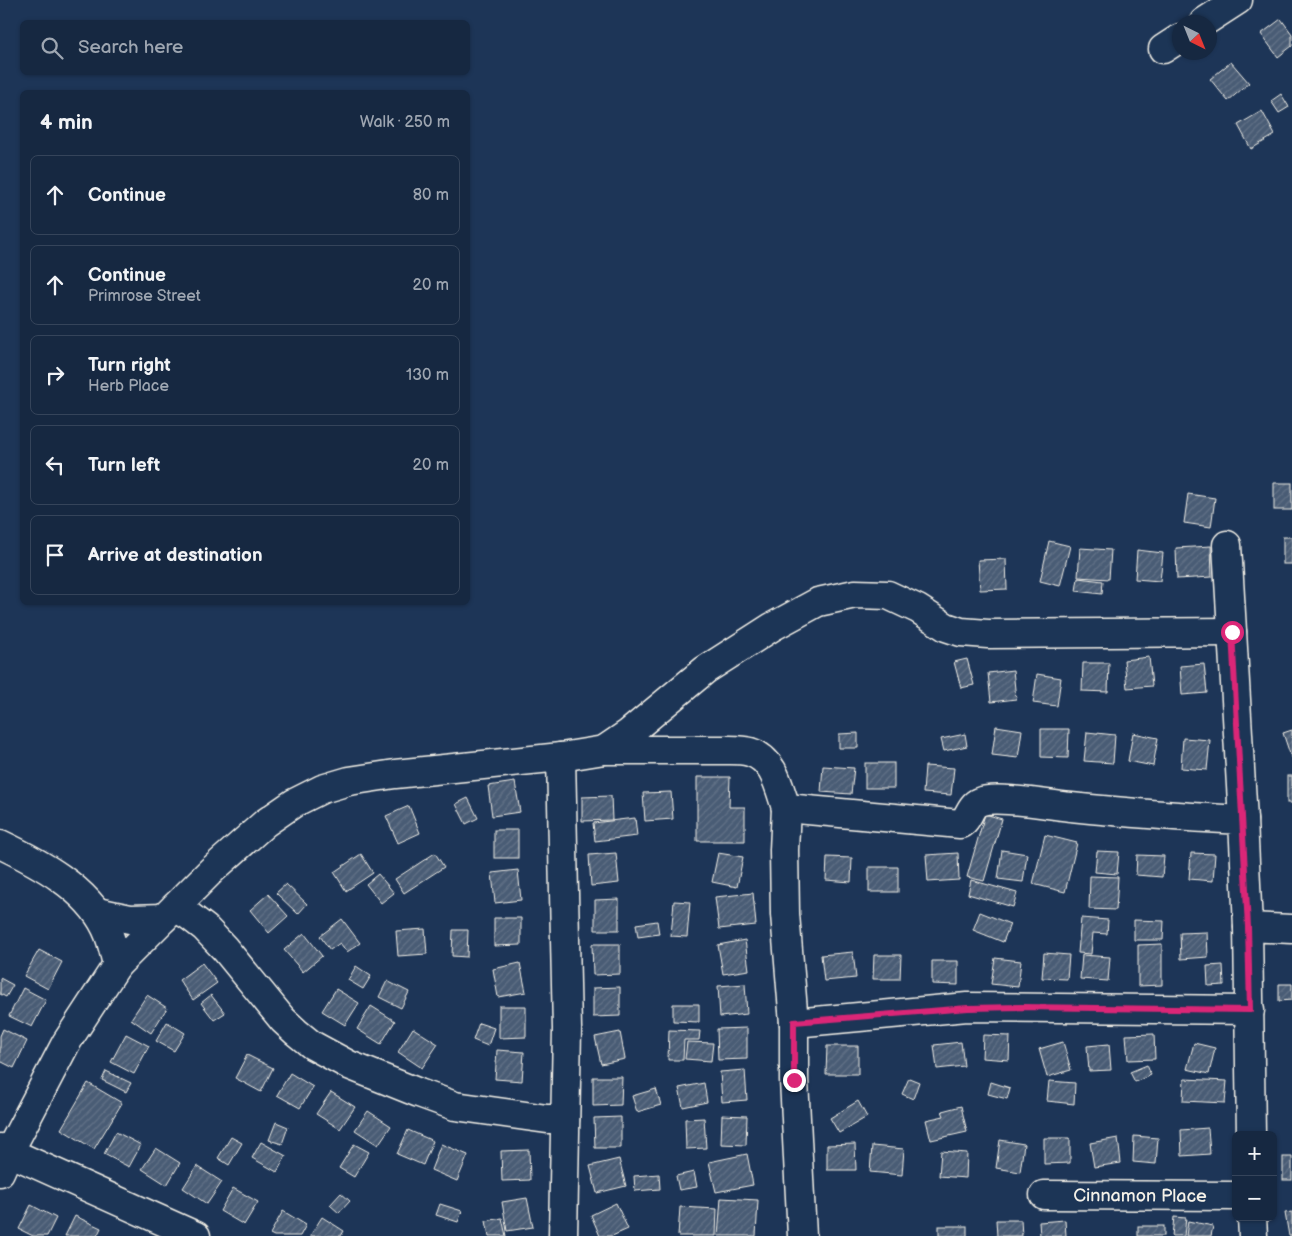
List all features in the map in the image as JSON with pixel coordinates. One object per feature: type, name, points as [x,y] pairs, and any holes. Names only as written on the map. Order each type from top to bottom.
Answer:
[{"type":"street","points":[[1215,15],[1238,0]]},
{"type":"street","points":[[1227,544],[1248,927],[1251,1131]]},
{"type":"street","points":[[604,750],[629,733],[705,670],[772,628],[818,602],[855,594],[888,595],[918,609],[946,627],[960,632],[988,634],[1232,632]]},
{"type":"street","points":[[196,1236],[3,1157],[66,1043],[117,965],[212,870],[265,823],[294,803],[322,789],[349,780],[561,757],[604,750],[730,750],[750,752],[765,759],[773,771],[786,808],[784,850],[785,914],[794,1022],[794,1080],[802,1236]]},
{"type":"street","points":[[561,757],[568,1029],[562,1236]]},
{"type":"street","points":[[786,808],[960,824],[963,823],[972,807],[984,800],[1019,801],[1125,812],[1243,820]]},
{"type":"street","points":[[0,844],[37,862],[84,898],[97,912],[112,941],[117,965]]},
{"type":"street","points":[[97,912],[130,918],[169,912],[201,925],[225,949],[283,1020],[312,1045],[341,1061],[455,1106],[547,1119],[565,1119]]},
{"type":"street","points":[[1248,927],[1292,929]]},
{"type":"street","points":[[794,1022],[968,1008],[1250,1010]]},
{"type":"street","name":"Cinnamon Place","points":[[1044,1195],[1232,1196]]},
{"type":"street","points":[[1252,1221],[1253,1236]]},
{"type":"building","points":[[1281,19],[1292,34],[1292,46],[1278,57],[1261,34]]},
{"type":"building","points":[[1231,62],[1249,83],[1228,101],[1210,79]]},
{"type":"building","points":[[1281,94],[1289,107],[1279,113],[1271,101]]},
{"type":"building","points":[[1262,111],[1275,135],[1251,149],[1238,125]]},
{"type":"building","points":[[1274,483],[1292,483],[1292,510],[1274,510]]},
{"type":"building","points":[[1188,494],[1215,498],[1211,527],[1184,523]]},
{"type":"building","points":[[1283,537],[1292,537],[1292,564],[1283,564]]},
{"type":"building","points":[[1049,541],[1070,546],[1060,586],[1040,581]]},
{"type":"building","points":[[1211,546],[1212,577],[1177,579],[1176,548]]},
{"type":"building","points":[[1080,548],[1111,550],[1109,579],[1078,577]]},
{"type":"building","points":[[1137,550],[1163,553],[1160,581],[1135,579]]},
{"type":"building","points":[[1006,559],[1007,589],[980,590],[978,560]]},
{"type":"building","points":[[1078,578],[1103,581],[1102,594],[1076,591]]},
{"type":"building","points":[[1149,657],[1152,686],[1127,688],[1124,660]]},
{"type":"building","points":[[967,659],[974,685],[961,688],[954,662]]},
{"type":"building","points":[[1083,663],[1109,663],[1108,692],[1082,691]]},
{"type":"building","points":[[1204,664],[1207,693],[1182,695],[1180,666]]},
{"type":"building","points":[[1013,670],[1016,699],[991,702],[988,673]]},
{"type":"building","points":[[1037,674],[1061,678],[1057,706],[1033,703]]},
{"type":"building","points":[[996,726],[1022,730],[1018,758],[992,755]]},
{"type":"building","points":[[1041,729],[1069,729],[1068,758],[1041,757]]},
{"type":"building","points":[[1292,730],[1292,757],[1291,757],[1283,733]]},
{"type":"building","points":[[1087,732],[1115,735],[1113,763],[1084,761]]},
{"type":"building","points":[[858,733],[858,748],[839,748],[839,734]]},
{"type":"building","points":[[1133,733],[1158,738],[1153,766],[1128,761]]},
{"type":"building","points":[[965,734],[967,746],[944,751],[941,739]]},
{"type":"building","points":[[1183,738],[1210,740],[1207,770],[1181,768]]},
{"type":"building","points":[[865,763],[894,763],[894,788],[865,788]]},
{"type":"building","points":[[823,766],[854,768],[851,794],[821,792]]},
{"type":"building","points":[[925,766],[954,768],[951,795],[923,793]]},
{"type":"building","points":[[1287,776],[1292,776],[1292,803],[1287,803]]},
{"type":"building","points":[[697,777],[730,777],[729,807],[745,807],[745,841],[697,841]]},
{"type":"building","points":[[515,782],[520,812],[492,816],[488,786]]},
{"type":"building","points":[[671,792],[673,819],[645,821],[643,793]]},
{"type":"building","points":[[611,796],[612,820],[582,821],[582,797]]},
{"type":"building","points":[[468,798],[478,818],[466,824],[456,804]]},
{"type":"building","points":[[409,806],[420,833],[398,843],[386,816]]},
{"type":"building","points":[[985,814],[1002,819],[984,881],[967,877]]},
{"type":"building","points":[[635,818],[637,836],[595,841],[593,823]]},
{"type":"building","points":[[494,830],[518,830],[518,858],[494,858]]},
{"type":"building","points":[[1045,835],[1077,843],[1065,892],[1033,884]]},
{"type":"building","points":[[1002,850],[1027,854],[1023,882],[998,879]]},
{"type":"building","points":[[1097,851],[1119,852],[1117,874],[1095,872]]},
{"type":"building","points":[[435,853],[444,867],[404,893],[395,879]]},
{"type":"building","points":[[616,853],[619,883],[591,886],[589,855]]},
{"type":"building","points":[[718,853],[743,857],[737,887],[712,882]]},
{"type":"building","points":[[958,853],[959,880],[928,882],[926,855]]},
{"type":"building","points":[[1191,853],[1215,854],[1213,881],[1189,879]]},
{"type":"building","points":[[361,854],[373,873],[346,891],[334,872]]},
{"type":"building","points":[[1137,855],[1164,856],[1162,877],[1136,875]]},
{"type":"building","points":[[827,857],[852,858],[851,882],[826,880]]},
{"type":"building","points":[[869,867],[898,867],[898,892],[869,892]]},
{"type":"building","points":[[518,870],[521,900],[495,903],[492,873]]},
{"type":"building","points":[[378,874],[394,893],[381,903],[366,884]]},
{"type":"building","points":[[1090,876],[1118,877],[1116,910],[1089,909]]},
{"type":"building","points":[[971,880],[1017,893],[1013,907],[968,894]]},
{"type":"building","points":[[286,884],[307,904],[298,914],[276,893]]},
{"type":"building","points":[[753,893],[756,925],[719,929],[715,897]]},
{"type":"building","points":[[268,894],[288,916],[269,933],[250,910]]},
{"type":"building","points":[[619,899],[619,930],[595,930],[595,900]]},
{"type":"building","points":[[674,901],[690,902],[687,937],[671,936]]},
{"type":"building","points":[[980,912],[1010,924],[1003,942],[973,930]]},
{"type":"building","points":[[494,918],[521,918],[521,945],[494,946]]},
{"type":"building","points":[[1081,918],[1108,920],[1107,934],[1093,933],[1091,954],[1078,953]]},
{"type":"building","points":[[342,919],[360,943],[347,952],[340,943],[330,950],[320,936]]},
{"type":"building","points":[[1134,920],[1164,921],[1163,940],[1134,940]]},
{"type":"building","points":[[657,921],[659,934],[638,937],[636,924]]},
{"type":"building","points":[[425,929],[427,954],[398,956],[396,931]]},
{"type":"building","points":[[453,930],[468,930],[467,957],[452,956]]},
{"type":"building","points":[[1207,932],[1208,957],[1181,959],[1180,933]]},
{"type":"building","points":[[304,933],[322,956],[303,972],[284,950]]},
{"type":"building","points":[[745,940],[749,970],[723,974],[718,945]]},
{"type":"building","points":[[592,944],[620,944],[620,974],[593,975]]},
{"type":"building","points":[[1162,944],[1162,985],[1138,986],[1138,945]]},
{"type":"building","points":[[39,950],[62,962],[48,989],[24,976]]},
{"type":"building","points":[[853,952],[856,978],[824,981],[821,955]]},
{"type":"building","points":[[1044,953],[1069,955],[1067,979],[1042,978]]},
{"type":"building","points":[[874,955],[901,955],[900,979],[873,979]]},
{"type":"building","points":[[1082,955],[1110,957],[1108,981],[1080,979]]},
{"type":"building","points":[[995,958],[1021,961],[1018,987],[991,984]]},
{"type":"building","points":[[932,961],[958,961],[958,985],[932,984]]},
{"type":"building","points":[[202,963],[217,983],[193,1000],[179,980]]},
{"type":"building","points":[[520,963],[526,992],[498,997],[493,969]]},
{"type":"building","points":[[1223,965],[1224,985],[1208,986],[1207,966]]},
{"type":"building","points":[[356,966],[371,976],[363,989],[348,980]]},
{"type":"building","points":[[0,978],[13,985],[6,997],[0,994]]},
{"type":"building","points":[[387,981],[409,992],[401,1008],[379,997]]},
{"type":"building","points":[[745,984],[747,1014],[720,1017],[718,986]]},
{"type":"building","points":[[1279,984],[1292,984],[1292,1000],[1279,1001]]},
{"type":"building","points":[[620,987],[620,1016],[593,1017],[593,988]]},
{"type":"building","points":[[23,988],[46,1000],[32,1027],[9,1016]]},
{"type":"building","points":[[336,989],[359,1003],[345,1025],[322,1011]]},
{"type":"building","points":[[147,995],[167,1008],[151,1033],[131,1019]]},
{"type":"building","points":[[211,995],[225,1013],[214,1020],[201,1003]]},
{"type":"building","points":[[673,1004],[699,1004],[699,1022],[673,1021]]},
{"type":"building","points":[[371,1006],[395,1021],[381,1044],[357,1029]]},
{"type":"building","points":[[499,1006],[526,1006],[526,1037],[499,1038]]},
{"type":"building","points":[[167,1022],[185,1033],[174,1051],[156,1041]]},
{"type":"building","points":[[479,1023],[494,1028],[488,1046],[473,1040]]},
{"type":"building","points":[[413,1028],[438,1044],[422,1068],[398,1052]]},
{"type":"building","points":[[747,1028],[747,1059],[718,1060],[717,1029]]},
{"type":"building","points":[[3,1029],[27,1041],[14,1068],[0,1061],[0,1036]]},
{"type":"building","points":[[669,1030],[700,1031],[699,1040],[684,1040],[683,1060],[668,1060]]},
{"type":"building","points":[[620,1032],[625,1059],[601,1064],[595,1037]]},
{"type":"building","points":[[126,1034],[149,1046],[134,1074],[111,1062]]},
{"type":"building","points":[[1154,1034],[1155,1059],[1128,1060],[1126,1035]]},
{"type":"building","points":[[983,1035],[1010,1036],[1009,1060],[982,1058]]},
{"type":"building","points":[[687,1042],[713,1043],[711,1061],[685,1059]]},
{"type":"building","points":[[961,1042],[964,1066],[937,1069],[934,1045]]},
{"type":"building","points":[[1063,1042],[1071,1070],[1047,1077],[1039,1049]]},
{"type":"building","points":[[1194,1043],[1215,1048],[1209,1074],[1187,1069]]},
{"type":"building","points":[[1109,1044],[1111,1070],[1089,1071],[1087,1046]]},
{"type":"building","points":[[827,1046],[858,1046],[858,1074],[826,1074]]},
{"type":"building","points":[[497,1050],[524,1052],[522,1081],[495,1079]]},
{"type":"building","points":[[247,1055],[273,1068],[261,1092],[235,1078]]},
{"type":"building","points":[[1147,1065],[1151,1075],[1135,1082],[1130,1072]]},
{"type":"building","points":[[745,1070],[747,1100],[722,1102],[720,1072]]},
{"type":"building","points":[[106,1071],[131,1083],[126,1092],[102,1080]]},
{"type":"building","points":[[290,1073],[313,1087],[300,1108],[277,1095]]},
{"type":"building","points":[[593,1077],[622,1077],[621,1105],[593,1106]]},
{"type":"building","points":[[909,1078],[919,1082],[913,1099],[902,1094]]},
{"type":"building","points":[[1184,1079],[1227,1081],[1225,1103],[1183,1101]]},
{"type":"building","points":[[1049,1081],[1075,1083],[1074,1104],[1047,1101]]},
{"type":"building","points":[[991,1082],[1010,1088],[1007,1099],[988,1094]]},
{"type":"building","points":[[88,1083],[122,1103],[94,1149],[61,1129]]},
{"type":"building","points":[[704,1083],[707,1102],[683,1107],[679,1088]]},
{"type":"building","points":[[656,1089],[661,1105],[637,1112],[632,1096]]},
{"type":"building","points":[[331,1092],[355,1107],[340,1129],[316,1114]]},
{"type":"building","points":[[858,1101],[867,1117],[839,1133],[830,1118]]},
{"type":"building","points":[[961,1106],[967,1132],[931,1140],[926,1120],[944,1116],[942,1111]]},
{"type":"building","points":[[368,1111],[391,1126],[378,1145],[355,1130]]},
{"type":"building","points":[[722,1115],[747,1116],[746,1145],[721,1144]]},
{"type":"building","points":[[621,1117],[621,1148],[595,1148],[594,1118]]},
{"type":"building","points":[[704,1118],[706,1148],[686,1149],[685,1119]]},
{"type":"building","points":[[276,1122],[288,1127],[282,1144],[269,1140]]},
{"type":"building","points":[[1208,1128],[1210,1154],[1182,1156],[1181,1130]]},
{"type":"building","points":[[408,1130],[433,1141],[423,1165],[397,1154]]},
{"type":"building","points":[[116,1132],[141,1145],[129,1167],[104,1154]]},
{"type":"building","points":[[1134,1136],[1158,1138],[1156,1164],[1133,1162]]},
{"type":"building","points":[[231,1137],[242,1143],[229,1165],[218,1158]]},
{"type":"building","points":[[1044,1138],[1070,1138],[1070,1163],[1044,1164]]},
{"type":"building","points":[[1118,1138],[1121,1163],[1094,1167],[1090,1143]]},
{"type":"building","points":[[1000,1140],[1024,1144],[1020,1172],[996,1168]]},
{"type":"building","points":[[261,1142],[286,1156],[277,1172],[252,1158]]},
{"type":"building","points":[[354,1144],[369,1152],[354,1177],[339,1168]]},
{"type":"building","points":[[441,1144],[468,1155],[457,1181],[431,1170]]},
{"type":"building","points":[[855,1144],[856,1170],[827,1170],[827,1145]]},
{"type":"building","points":[[872,1146],[904,1149],[902,1175],[870,1172]]},
{"type":"building","points":[[156,1148],[180,1163],[167,1185],[142,1169]]},
{"type":"building","points":[[529,1150],[530,1180],[502,1181],[501,1151]]},
{"type":"building","points":[[941,1151],[967,1153],[966,1178],[939,1176]]},
{"type":"building","points":[[747,1154],[753,1185],[716,1192],[709,1162]]},
{"type":"building","points":[[1283,1157],[1292,1157],[1292,1180],[1283,1180]]},
{"type":"building","points":[[619,1159],[626,1186],[597,1193],[590,1166]]},
{"type":"building","points":[[197,1166],[222,1182],[207,1204],[183,1188]]},
{"type":"building","points":[[694,1172],[697,1187],[679,1190],[676,1176]]},
{"type":"building","points":[[659,1174],[660,1189],[635,1191],[634,1176]]},
{"type":"building","points":[[233,1188],[258,1202],[244,1225],[220,1211]]},
{"type":"building","points":[[341,1193],[350,1201],[339,1213],[330,1205]]},
{"type":"building","points":[[527,1198],[533,1227],[507,1231],[502,1202]]},
{"type":"building","points":[[721,1198],[758,1200],[756,1236],[718,1236]]},
{"type":"building","points":[[616,1203],[628,1229],[612,1236],[600,1236],[591,1215]]},
{"type":"building","points":[[440,1204],[462,1211],[458,1222],[436,1215]]},
{"type":"building","points":[[31,1205],[56,1218],[47,1236],[33,1236],[19,1229]]},
{"type":"building","points":[[680,1207],[717,1209],[716,1236],[678,1236]]},
{"type":"building","points":[[283,1211],[306,1225],[300,1236],[274,1236],[270,1234]]},
{"type":"building","points":[[1292,1212],[1292,1236],[1289,1236],[1285,1213]]},
{"type":"building","points":[[75,1216],[101,1228],[97,1236],[65,1236]]},
{"type":"building","points":[[322,1217],[344,1231],[341,1236],[310,1236]]},
{"type":"building","points":[[1174,1217],[1186,1218],[1184,1236],[1172,1236]]},
{"type":"building","points":[[502,1218],[506,1236],[489,1236],[486,1221]]},
{"type":"building","points":[[996,1220],[1021,1220],[1022,1236],[997,1236]]},
{"type":"building","points":[[1065,1220],[1066,1236],[1040,1236],[1039,1222]]},
{"type":"building","points":[[1188,1221],[1213,1226],[1211,1236],[1186,1236]]},
{"type":"building","points":[[939,1226],[967,1226],[967,1236],[939,1236]]},
{"type":"building","points":[[1138,1226],[1164,1226],[1164,1236],[1138,1236]]},
{"type":"route","points":[[794,1080],[794,1022],[968,1008],[1250,1010],[1243,820],[1232,632]]}]
